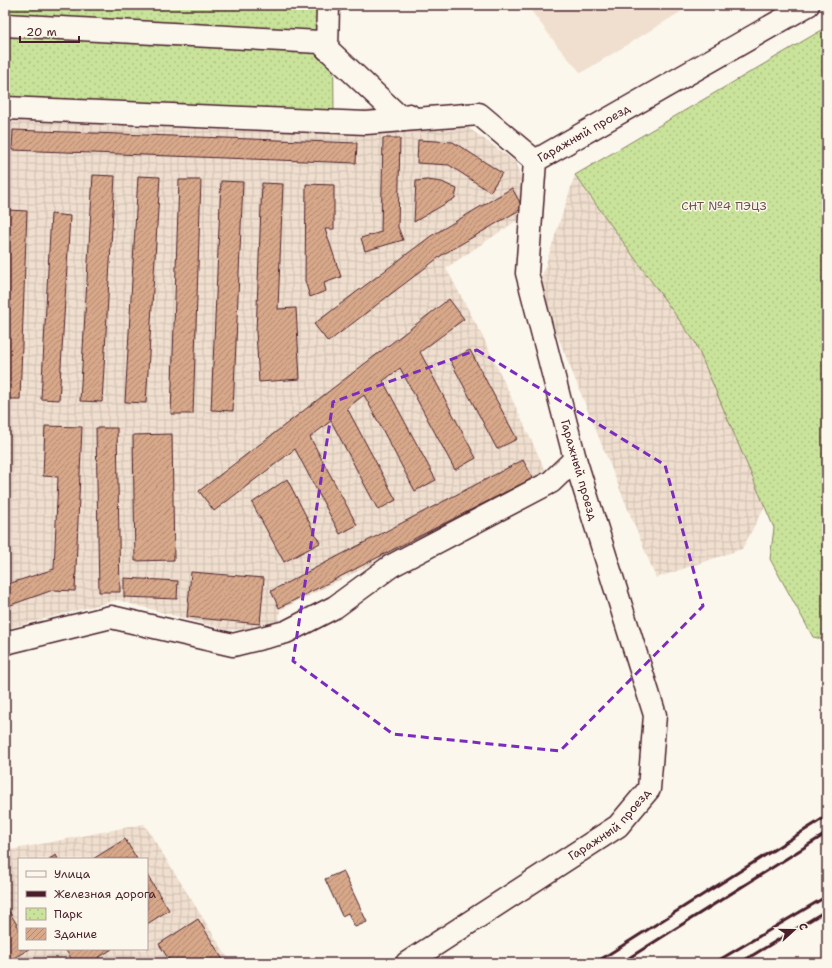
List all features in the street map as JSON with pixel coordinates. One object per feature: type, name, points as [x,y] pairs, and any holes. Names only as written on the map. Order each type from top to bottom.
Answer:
[{"type":"street","points":[[327,49],[328,5]]},
{"type":"street","name":"Гаражный проезд","points":[[407,963],[618,826],[649,789],[655,715],[575,458],[527,273],[536,161],[808,5]]},
{"type":"street","points":[[5,25],[320,42],[408,116]]},
{"type":"street","points":[[5,108],[366,123],[408,116],[479,114],[536,161]]},
{"type":"street","points":[[5,643],[110,617],[233,645],[286,632],[335,607],[391,566],[551,482],[575,458]]},
{"type":"highlighted area","points":[[477,350],[665,465],[703,606],[560,751],[393,734],[293,661],[333,402]]},
{"type":"shaded area","points":[[527,5],[692,5],[581,73],[559,48]]},
{"type":"shaded area","points":[[5,97],[334,112],[386,108],[459,121],[516,162],[528,201],[519,219],[446,268],[484,339],[548,476],[280,610],[279,625],[269,629],[227,630],[117,600],[5,629]]},
{"type":"shaded area","points":[[575,175],[695,342],[765,506],[742,549],[656,578],[538,288]]},
{"type":"shaded area","points":[[144,824],[231,963],[5,963],[5,851]]},
{"type":"green space","points":[[5,5],[333,5],[334,112],[5,97]]},
{"type":"green space","name":"СНТ №4 ПЭЦЗ","points":[[827,27],[827,640],[813,637],[770,559],[774,528],[695,342],[575,175]]},
{"type":"building","points":[[13,130],[357,143],[356,163],[12,150]]},
{"type":"building","points":[[383,138],[400,138],[398,227],[403,240],[365,251],[361,238],[381,232]]},
{"type":"building","points":[[418,140],[453,142],[502,173],[490,192],[449,165],[417,163]]},
{"type":"building","points":[[93,175],[115,176],[102,402],[80,401]]},
{"type":"building","points":[[138,176],[160,177],[146,403],[125,402]]},
{"type":"building","points":[[179,180],[201,180],[193,414],[171,414]]},
{"type":"building","points":[[427,180],[442,182],[457,189],[455,198],[414,222],[416,181]]},
{"type":"building","points":[[221,181],[243,182],[233,411],[211,410]]},
{"type":"building","points":[[262,183],[283,184],[278,309],[296,308],[300,379],[259,382],[256,332]]},
{"type":"building","points":[[306,184],[334,185],[334,229],[325,229],[341,277],[324,283],[326,291],[310,297],[305,281]]},
{"type":"building","points":[[512,188],[523,208],[442,255],[328,342],[314,324],[431,236]]},
{"type":"building","points":[[7,210],[27,211],[20,399],[5,399],[5,262]]},
{"type":"building","points":[[51,214],[70,216],[59,400],[41,399]]},
{"type":"building","points":[[449,299],[464,319],[420,352],[476,458],[455,470],[400,368],[383,381],[436,480],[415,491],[364,395],[347,408],[396,500],[378,510],[331,421],[310,437],[357,525],[340,534],[295,449],[214,511],[199,491]]},
{"type":"building","points":[[470,350],[517,439],[497,449],[450,360]]},
{"type":"building","points":[[5,423],[7,423],[5,472]]},
{"type":"building","points":[[45,426],[82,427],[75,591],[53,590],[5,607],[5,585],[54,569],[58,477],[43,476]]},
{"type":"building","points":[[96,428],[117,428],[120,592],[99,592]]},
{"type":"building","points":[[172,434],[174,560],[135,561],[133,435]]},
{"type":"building","points":[[523,460],[533,478],[279,608],[271,591]]},
{"type":"building","points":[[287,479],[320,543],[284,562],[252,503]]},
{"type":"building","points":[[191,572],[264,578],[260,624],[187,617]]},
{"type":"building","points":[[124,578],[178,581],[177,599],[124,597]]},
{"type":"building","points":[[125,839],[136,858],[95,858]]},
{"type":"building","points":[[56,855],[58,858],[51,858]]},
{"type":"building","points":[[343,871],[367,922],[355,927],[348,913],[342,916],[325,879]]},
{"type":"building","points":[[148,877],[169,910],[148,923]]},
{"type":"building","points":[[5,905],[18,926],[18,950],[27,950],[5,963]]},
{"type":"building","points":[[198,919],[225,963],[171,963],[159,944]]},
{"type":"building","points":[[66,950],[110,950],[90,963],[74,963]]},
{"type":"railway","points":[[595,963],[827,816]]},
{"type":"railway","points":[[621,963],[827,833]]},
{"type":"railway","points":[[714,963],[827,896]]},
{"type":"railway","points":[[740,963],[827,910]]}]
